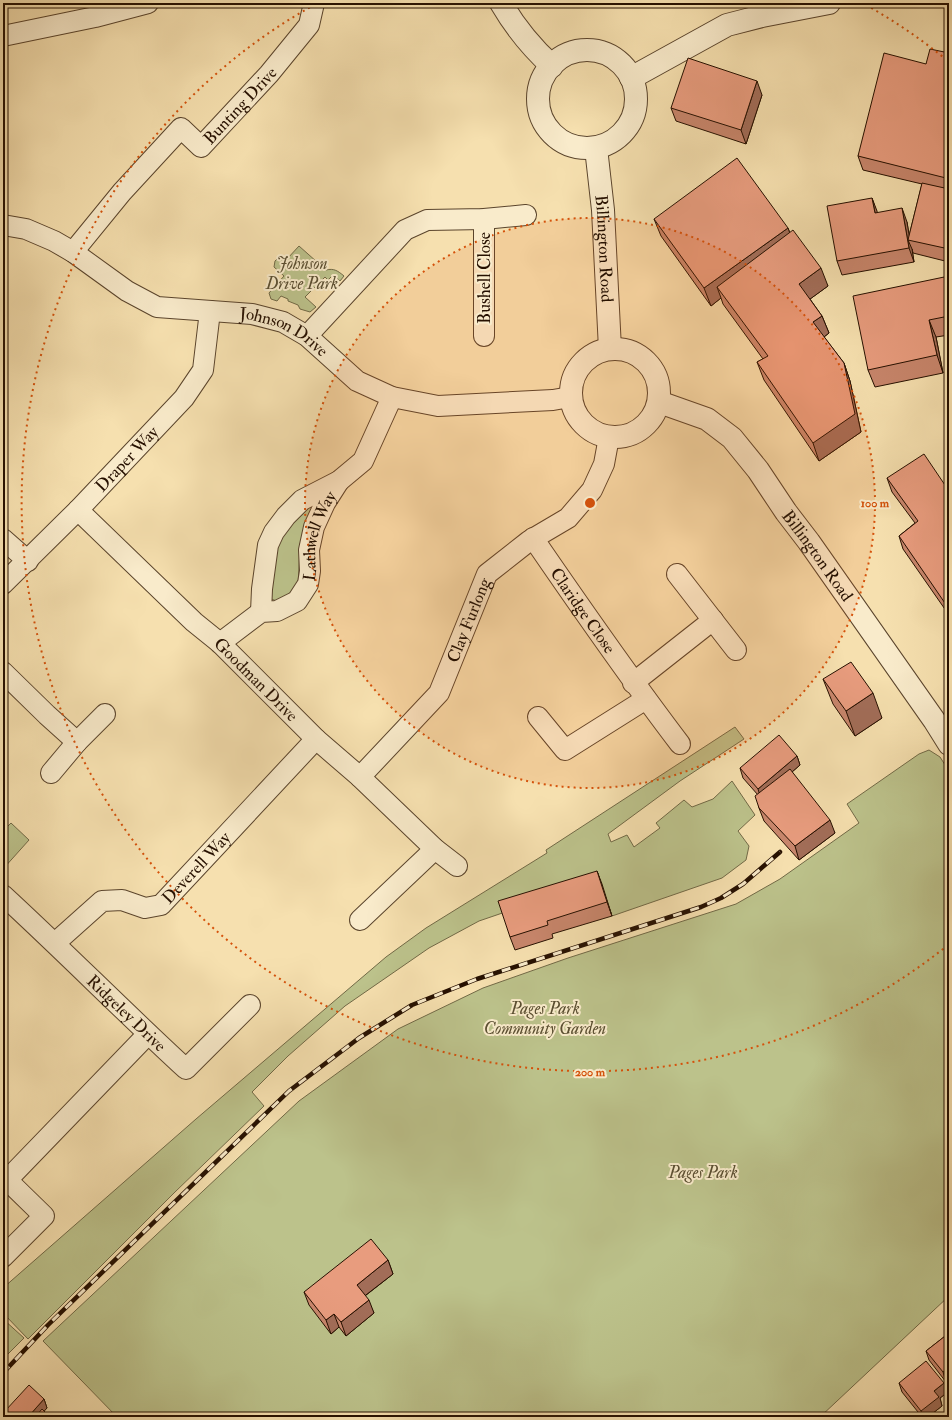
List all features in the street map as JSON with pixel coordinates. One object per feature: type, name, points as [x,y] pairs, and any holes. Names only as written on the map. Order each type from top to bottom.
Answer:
[{"type":"street","points":[[3,36],[95,17],[123,6],[148,3]]},
{"type":"street","name":"Bunting Drive","points":[[73,252],[122,192],[180,128],[201,147],[269,74],[309,25],[314,3]]},
{"type":"street","points":[[501,3],[511,22],[536,51],[552,66]]},
{"type":"street","points":[[631,78],[727,25],[762,16],[829,3]]},
{"type":"street","points":[[588,49],[608,54],[631,78],[637,98],[634,115],[626,131],[612,142],[596,148],[580,148],[565,144],[551,133],[543,122],[538,107],[538,92],[543,77],[552,66],[568,53],[588,49]]},
{"type":"street","name":"Billington Road","points":[[596,148],[603,210],[610,349]]},
{"type":"street","name":"Bushell Close","points":[[308,336],[405,230],[427,220],[484,219],[526,216]]},
{"type":"street","name":"Bushell Close","points":[[484,219],[484,336]]},
{"type":"street","name":"Johnson Drive","points":[[3,225],[26,229],[54,241],[73,252],[127,291],[157,307],[252,314],[283,322],[308,336],[357,381],[392,397],[438,406],[553,400],[570,397]]},
{"type":"street","name":"Draper Way","points":[[3,584],[78,510],[188,393],[202,370],[210,311]]},
{"type":"street","points":[[610,349],[624,350],[637,354],[648,363],[655,374],[659,388],[658,402],[654,414],[646,425],[623,437],[609,437],[596,433],[584,425],[575,414],[570,397],[571,384],[576,371],[585,360],[597,352],[610,349]]},
{"type":"street","name":"Lathwell Way","points":[[261,612],[262,589],[268,545],[274,532],[286,516],[302,500],[339,481],[363,461],[392,397]]},
{"type":"street","name":"Billington Road","points":[[658,402],[707,419],[732,438],[758,470],[786,512],[809,542],[934,720],[949,744]]},
{"type":"street","name":"Clay Furlong","points":[[360,777],[439,693],[487,574],[533,538],[568,518],[592,490],[604,464],[609,437]]},
{"type":"street","name":"Lathwell Way","points":[[220,643],[261,612],[277,611],[297,601],[308,584],[310,571],[309,550],[314,527],[325,503],[339,481]]},
{"type":"street","name":"Goodman Drive","points":[[78,510],[194,622],[220,643],[316,739],[360,777],[435,849],[457,866]]},
{"type":"street","name":"Claridge Close","points":[[533,538],[633,683],[680,744]]},
{"type":"street","points":[[3,539],[28,560]]},
{"type":"street","points":[[677,574],[736,650]]},
{"type":"street","points":[[633,683],[713,620]]},
{"type":"street","points":[[3,672],[47,715],[78,742]]},
{"type":"street","points":[[538,717],[565,750],[646,699]]},
{"type":"street","points":[[51,772],[105,714]]},
{"type":"street","name":"Deverell Way","points":[[55,943],[102,901],[122,900],[145,908],[161,905],[316,739]]},
{"type":"street","points":[[360,920],[435,849]]},
{"type":"street","name":"Ridgeley Drive","points":[[4,899],[55,943],[186,1069],[250,1005]]},
{"type":"street","points":[[3,1257],[44,1216],[5,1178],[148,1034]]},
{"type":"green space","name":"Johnson Drive Park","points":[[299,246],[326,270],[336,270],[344,276],[340,281],[333,275],[328,280],[325,277],[305,297],[316,307],[310,312],[300,309],[298,305],[281,296],[277,301],[271,299],[269,293],[284,276],[274,267],[275,261],[278,258],[287,259]]},
{"type":"green space","points":[[315,500],[300,544],[298,586],[279,602],[269,598],[278,544],[293,520]]},
{"type":"green space","points":[[735,727],[744,739],[680,781],[608,834],[611,842],[627,835],[634,847],[660,828],[656,823],[684,800],[692,807],[713,799],[732,781],[755,815],[738,831],[749,846],[746,860],[722,878],[612,916],[599,880],[479,921],[429,948],[345,1006],[288,1056],[252,1092],[264,1106],[175,1192],[28,1339],[3,1313],[3,1288],[196,1119],[386,957],[426,928],[547,853],[546,850]]},
{"type":"green space","name":"Pages Park","points":[[929,750],[940,757],[949,771],[949,1296],[820,1417],[117,1417],[43,1341],[299,1101],[398,1029],[483,988],[568,958],[736,904],[780,879],[859,823],[847,804],[919,754]]},
{"type":"green space","points":[[11,823],[29,840],[3,869],[3,831]]},
{"type":"green space","points":[[3,1319],[24,1338],[3,1359]]},
{"type":"building","points":[[930,49],[949,53],[949,166],[946,178],[858,156],[884,53],[926,64]]},
{"type":"building","points":[[688,58],[757,81],[741,130],[671,108]]},
{"type":"building","points":[[737,158],[788,228],[704,288],[654,219]]},
{"type":"building","points":[[922,183],[949,189],[949,249],[908,240]]},
{"type":"building","points":[[872,198],[875,213],[902,208],[909,248],[837,261],[827,206]]},
{"type":"building","points":[[793,230],[821,268],[799,284],[822,316],[813,322],[844,363],[855,414],[813,443],[757,362],[768,356],[717,287]]},
{"type":"building","points":[[949,276],[949,316],[929,320],[937,355],[868,370],[853,296]]},
{"type":"building","points":[[924,454],[949,491],[949,609],[899,536],[918,521],[887,478]]},
{"type":"building","points":[[851,662],[873,693],[846,711],[823,679]]},
{"type":"building","points":[[779,735],[797,756],[758,789],[740,768]]},
{"type":"building","points":[[790,769],[830,820],[795,846],[759,808],[755,796]]},
{"type":"building","points":[[597,871],[607,902],[547,921],[548,925],[510,937],[498,901]]},
{"type":"building","points":[[371,1239],[388,1260],[357,1285],[369,1300],[341,1322],[334,1314],[326,1320],[304,1292]]},
{"type":"building","points":[[949,1333],[949,1368],[943,1372],[926,1351]]},
{"type":"building","points":[[926,1361],[944,1383],[934,1391],[939,1397],[921,1411],[899,1383]]},
{"type":"building","points":[[29,1385],[44,1399],[28,1417],[12,1417],[5,1411]]},
{"type":"building","points":[[42,1409],[50,1417],[35,1417]]},
{"type":"railway","points":[[3,1373],[48,1325],[289,1091],[359,1038],[412,1005],[477,979],[701,907],[721,898],[743,884],[780,852]]},
{"type":"park label","name":"Pages Park Community Garden","points":[[545,1018]]}]
